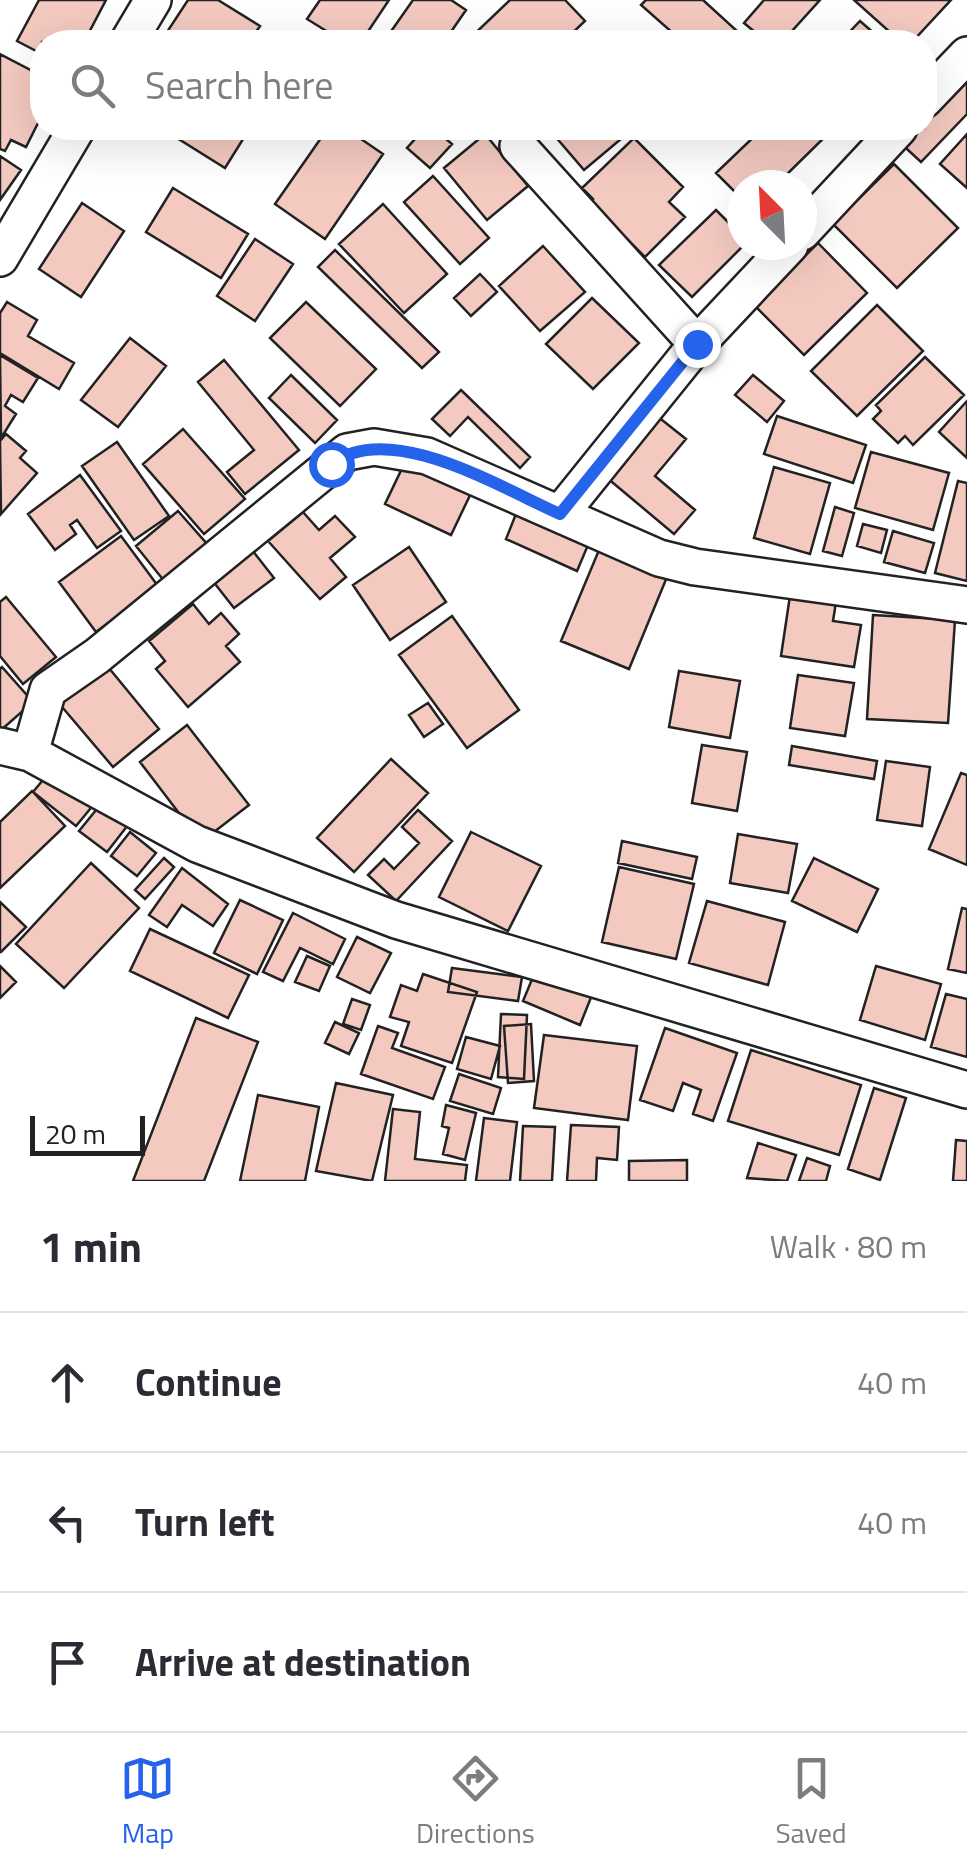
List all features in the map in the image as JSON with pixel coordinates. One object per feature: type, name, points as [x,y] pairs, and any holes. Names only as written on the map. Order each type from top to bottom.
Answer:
[{"type":"street","points":[[135,30],[153,0]]},
{"type":"street","points":[[937,86],[967,55]]},
{"type":"street","points":[[0,258],[71,140]]},
{"type":"street","points":[[817,216],[888,140]]},
{"type":"street","points":[[518,146],[697,344]]},
{"type":"street","points":[[560,514],[697,344],[776,260]]},
{"type":"street","points":[[967,605],[695,567],[659,558],[428,456],[374,448],[347,452],[97,656],[48,690],[15,749],[196,844],[396,920],[967,1090]]},
{"type":"building","points":[[39,0],[106,0],[90,30],[30,30],[30,48],[17,41]]},
{"type":"building","points":[[188,0],[218,0],[260,26],[257,30],[168,30]]},
{"type":"building","points":[[320,0],[389,0],[369,30],[325,30],[307,19]]},
{"type":"building","points":[[413,0],[451,0],[466,10],[452,30],[392,30]]},
{"type":"building","points":[[510,0],[565,0],[585,21],[576,30],[479,30]]},
{"type":"building","points":[[646,0],[703,0],[736,30],[669,30],[641,5]]},
{"type":"building","points":[[764,0],[820,0],[793,30],[752,30],[744,23]]},
{"type":"building","points":[[854,0],[951,0],[923,30],[888,30]]},
{"type":"building","points":[[860,21],[870,30],[851,30]]},
{"type":"building","points":[[0,54],[30,70],[30,139],[26,147],[11,140],[5,151],[0,149]]},
{"type":"building","points":[[967,65],[967,114],[921,162],[897,140],[937,140],[937,96]]},
{"type":"building","points":[[967,134],[967,188],[940,164]]},
{"type":"building","points":[[180,140],[242,140],[225,168]]},
{"type":"building","points":[[320,140],[363,140],[383,154],[325,239],[275,204]]},
{"type":"building","points":[[414,140],[447,140],[452,144],[430,168],[407,148]]},
{"type":"building","points":[[478,140],[490,140],[528,186],[487,220],[444,168]]},
{"type":"building","points":[[558,140],[620,140],[584,170]]},
{"type":"building","points":[[636,140],[683,187],[669,202],[685,217],[645,257],[627,239],[620,246],[582,209],[593,199],[582,188]]},
{"type":"building","points":[[750,140],[822,140],[791,170],[727,170],[727,184],[716,173]]},
{"type":"building","points":[[0,156],[21,170],[0,200]]},
{"type":"building","points":[[894,164],[958,228],[897,288],[833,224]]},
{"type":"building","points":[[433,176],[489,238],[460,264],[404,202]]},
{"type":"building","points":[[173,188],[248,234],[221,278],[146,232]]},
{"type":"building","points":[[82,203],[124,231],[81,297],[39,269]]},
{"type":"building","points":[[383,204],[447,274],[404,313],[339,244]]},
{"type":"building","points":[[716,210],[727,221],[729,260],[692,297],[659,265]]},
{"type":"building","points":[[255,239],[293,264],[255,321],[217,296]]},
{"type":"building","points":[[817,244],[867,293],[804,355],[755,306],[801,260],[817,260]]},
{"type":"building","points":[[543,246],[585,292],[540,331],[499,286]]},
{"type":"building","points":[[335,250],[439,352],[422,368],[318,267]]},
{"type":"building","points":[[480,274],[497,292],[471,316],[454,298]]},
{"type":"building","points":[[592,298],[639,343],[593,389],[546,344]]},
{"type":"building","points":[[7,302],[37,320],[28,336],[74,363],[59,389],[0,353],[0,313]]},
{"type":"building","points":[[306,302],[376,369],[340,406],[270,338]]},
{"type":"building","points":[[877,305],[923,351],[857,416],[811,371]]},
{"type":"building","points":[[130,338],[166,366],[118,427],[81,400]]},
{"type":"building","points":[[0,355],[38,378],[23,402],[11,395],[5,406],[16,414],[1,438]]},
{"type":"building","points":[[925,357],[964,395],[913,445],[905,436],[898,443],[873,419],[881,411],[876,405]]},
{"type":"building","points":[[224,360],[299,450],[245,494],[227,472],[254,450],[198,382]]},
{"type":"building","points":[[291,375],[337,420],[315,443],[269,398]]},
{"type":"building","points":[[753,375],[784,401],[767,422],[735,395]]},
{"type":"building","points":[[461,390],[530,457],[520,468],[468,417],[450,436],[432,419]]},
{"type":"building","points":[[967,401],[967,458],[939,432]]},
{"type":"building","points":[[657,416],[686,439],[655,476],[695,510],[674,534],[606,477]]},
{"type":"building","points":[[777,416],[866,445],[853,483],[764,454]]},
{"type":"building","points":[[183,429],[245,499],[204,534],[143,464]]},
{"type":"building","points":[[6,434],[26,451],[20,458],[37,473],[1,514],[0,441]]},
{"type":"building","points":[[117,442],[169,516],[134,540],[82,466]]},
{"type":"building","points":[[871,452],[949,473],[933,530],[855,508]]},
{"type":"building","points":[[407,458],[473,489],[451,535],[385,504]]},
{"type":"building","points":[[774,467],[830,483],[810,554],[754,538]]},
{"type":"building","points":[[80,475],[121,531],[97,548],[77,520],[70,525],[76,534],[55,550],[28,514]]},
{"type":"building","points":[[958,481],[967,483],[967,581],[935,573]]},
{"type":"building","points":[[835,507],[854,513],[842,556],[823,551]]},
{"type":"building","points":[[178,511],[208,545],[165,582],[136,546]]},
{"type":"building","points":[[303,512],[319,530],[335,516],[355,537],[330,558],[346,577],[320,599],[268,541]]},
{"type":"building","points":[[516,514],[588,545],[577,571],[506,539]]},
{"type":"building","points":[[863,524],[887,530],[881,553],[857,546]]},
{"type":"building","points":[[893,531],[934,543],[925,573],[884,562]]},
{"type":"building","points":[[121,536],[158,586],[96,632],[59,582]]},
{"type":"building","points":[[409,547],[446,602],[390,640],[353,585]]},
{"type":"building","points":[[252,550],[274,578],[234,608],[212,580]]},
{"type":"building","points":[[599,550],[667,577],[629,669],[561,641]]},
{"type":"building","points":[[791,589],[837,596],[833,621],[861,625],[854,667],[781,656]]},
{"type":"building","points":[[6,597],[56,657],[23,684],[0,656],[0,602]]},
{"type":"building","points":[[193,604],[209,624],[221,613],[239,634],[226,646],[240,662],[188,707],[156,669],[165,661],[149,641]]},
{"type":"building","points":[[873,615],[955,620],[948,723],[867,719]]},
{"type":"building","points":[[452,616],[519,710],[467,748],[399,655]]},
{"type":"building","points":[[104,662],[159,729],[113,767],[57,701]]},
{"type":"building","points":[[0,669],[33,702],[0,731]]},
{"type":"building","points":[[679,671],[740,681],[730,738],[669,727]]},
{"type":"building","points":[[798,675],[854,683],[845,736],[790,728]]},
{"type":"building","points":[[428,703],[443,724],[424,737],[409,715]]},
{"type":"building","points":[[187,725],[249,805],[201,842],[140,762]]},
{"type":"building","points":[[702,745],[747,752],[737,811],[692,803]]},
{"type":"building","points":[[792,746],[877,761],[874,779],[789,765]]},
{"type":"building","points":[[391,759],[428,793],[354,872],[317,838]]},
{"type":"building","points":[[886,761],[930,767],[922,826],[877,820]]},
{"type":"building","points":[[52,769],[95,803],[76,826],[33,792]]},
{"type":"building","points":[[961,773],[967,775],[967,865],[929,849]]},
{"type":"building","points":[[32,791],[65,826],[0,888],[0,822]]},
{"type":"building","points":[[101,804],[128,825],[107,852],[79,831]]},
{"type":"building","points":[[418,810],[452,841],[396,901],[368,875],[384,859],[394,869],[419,843],[402,827]]},
{"type":"building","points":[[130,832],[156,853],[137,876],[111,856]]},
{"type":"building","points":[[471,832],[541,866],[508,931],[439,897]]},
{"type":"building","points":[[738,834],[797,844],[788,893],[730,883]]},
{"type":"building","points":[[622,841],[697,857],[692,879],[618,863]]},
{"type":"building","points":[[164,858],[174,867],[145,899],[135,890]]},
{"type":"building","points":[[814,858],[878,889],[857,932],[792,901]]},
{"type":"building","points":[[91,863],[139,908],[64,988],[16,944]]},
{"type":"building","points":[[619,867],[694,884],[676,959],[602,942]]},
{"type":"building","points":[[182,868],[228,904],[213,926],[182,905],[167,927],[149,915]]},
{"type":"building","points":[[240,900],[283,920],[257,974],[214,953]]},
{"type":"building","points":[[707,901],[785,922],[768,985],[689,963]]},
{"type":"building","points":[[0,902],[26,927],[1,952],[0,951]]},
{"type":"building","points":[[962,908],[967,909],[967,973],[948,969]]},
{"type":"building","points":[[293,913],[345,939],[333,964],[300,948],[283,981],[263,972]]},
{"type":"building","points":[[150,929],[249,975],[228,1018],[130,971]]},
{"type":"building","points":[[357,937],[391,953],[370,993],[337,977]]},
{"type":"building","points":[[307,956],[330,966],[319,991],[295,982]]},
{"type":"building","points":[[0,966],[16,982],[0,998]]},
{"type":"building","points":[[876,966],[941,984],[925,1040],[860,1020]]},
{"type":"building","points":[[452,968],[522,977],[518,1001],[448,992]]},
{"type":"building","points":[[535,972],[592,995],[580,1025],[523,1001]]},
{"type":"building","points":[[423,974],[477,992],[452,1063],[401,1046],[409,1022],[390,1017],[401,985],[417,991]]},
{"type":"building","points":[[946,994],[967,999],[967,1057],[931,1047]]},
{"type":"building","points":[[352,999],[370,1005],[361,1030],[343,1024]]},
{"type":"building","points":[[501,1014],[527,1015],[524,1079],[498,1077]]},
{"type":"building","points":[[196,1018],[258,1042],[204,1181],[133,1181]]},
{"type":"building","points":[[335,1022],[359,1033],[349,1054],[325,1043]]},
{"type":"building","points":[[531,1024],[534,1081],[508,1083],[504,1026]]},
{"type":"building","points":[[378,1026],[398,1033],[392,1048],[445,1067],[433,1099],[361,1074]]},
{"type":"building","points":[[665,1028],[737,1053],[713,1121],[693,1114],[701,1090],[683,1083],[673,1111],[640,1100]]},
{"type":"building","points":[[544,1035],[637,1046],[628,1120],[534,1108]]},
{"type":"building","points":[[466,1037],[500,1046],[491,1079],[457,1069]]},
{"type":"building","points":[[751,1050],[861,1085],[839,1155],[728,1121]]},
{"type":"building","points":[[459,1074],[501,1088],[493,1114],[450,1101]]},
{"type":"building","points":[[336,1083],[393,1095],[372,1181],[316,1171]]},
{"type":"building","points":[[874,1088],[906,1098],[880,1180],[848,1169]]},
{"type":"building","points":[[258,1095],[319,1107],[305,1181],[240,1181]]},
{"type":"building","points":[[446,1105],[476,1113],[465,1160],[443,1154],[449,1128],[442,1126]]},
{"type":"building","points":[[393,1109],[420,1112],[415,1159],[467,1165],[465,1181],[385,1181]]},
{"type":"building","points":[[484,1118],[517,1122],[510,1181],[476,1181]]},
{"type":"building","points":[[571,1125],[619,1127],[617,1160],[597,1158],[596,1181],[567,1181]]},
{"type":"building","points":[[523,1126],[555,1127],[552,1181],[520,1181]]},
{"type":"building","points":[[956,1140],[967,1141],[967,1181],[953,1181]]},
{"type":"building","points":[[758,1143],[796,1155],[787,1181],[747,1178]]},
{"type":"building","points":[[807,1158],[830,1166],[826,1181],[799,1181]]},
{"type":"building","points":[[687,1160],[687,1181],[629,1181],[629,1161]]},
{"type":"route","points":[[331,464],[347,452],[374,448],[428,456],[560,514],[697,344]]}]
